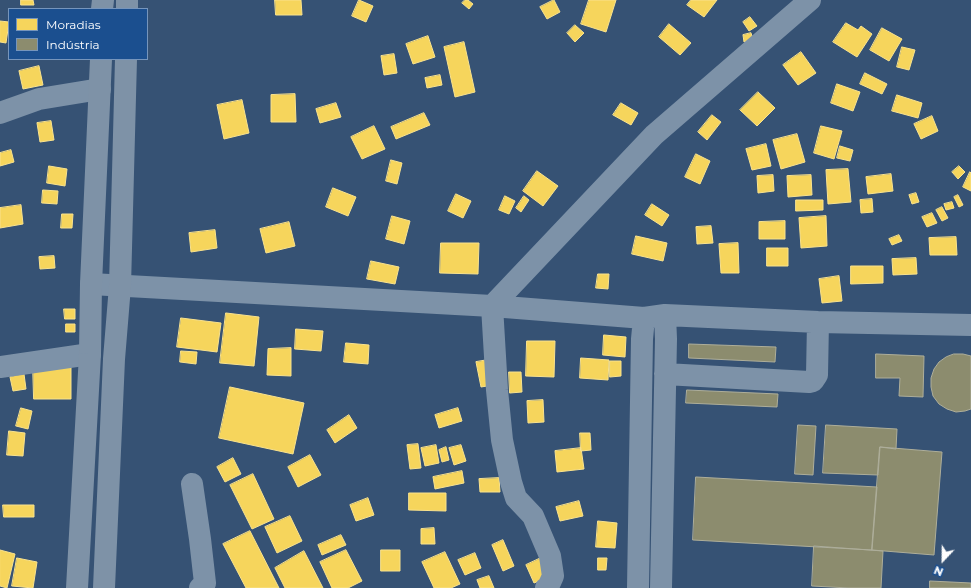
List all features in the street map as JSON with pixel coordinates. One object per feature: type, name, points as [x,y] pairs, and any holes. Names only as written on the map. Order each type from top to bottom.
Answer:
[{"type":"highway","points":[[77,588],[90,354],[91,284],[101,60]]},
{"type":"highway","points":[[104,588],[114,359],[120,286],[126,60]]},
{"type":"street","points":[[546,588],[548,587],[553,576],[550,556],[533,516],[516,498],[502,440],[496,390],[492,306],[654,135],[810,0]]},
{"type":"street","points":[[0,113],[39,98],[100,89]]},
{"type":"street","points":[[91,284],[654,316],[818,322],[971,325]]},
{"type":"street","points":[[654,316],[665,374],[661,588]]},
{"type":"street","points":[[638,588],[642,339],[654,316]]},
{"type":"street","points":[[665,374],[810,382],[817,375],[818,322]]},
{"type":"street","points":[[0,367],[90,354]]},
{"type":"street","points":[[192,484],[205,583],[200,588]]},
{"type":"building: Moradias","points":[[21,0],[33,0],[34,5],[21,5]]},
{"type":"building: Moradias","points":[[275,0],[301,0],[302,15],[276,15]]},
{"type":"building: Moradias","points":[[359,0],[373,6],[366,22],[352,16]]},
{"type":"building: Moradias","points":[[465,0],[468,0],[473,4],[469,9],[462,3]]},
{"type":"building: Moradias","points":[[554,0],[560,12],[547,19],[540,7]]},
{"type":"building: Moradias","points":[[589,0],[616,0],[606,32],[581,24]]},
{"type":"building: Moradias","points":[[691,0],[717,0],[704,17],[687,5]]},
{"type":"building: Moradias","points":[[750,17],[757,26],[749,31],[743,22]]},
{"type":"building: Moradias","points":[[0,21],[8,22],[6,43],[0,42]]},
{"type":"building: Moradias","points":[[846,23],[858,30],[861,26],[872,34],[857,57],[833,42]]},
{"type":"building: Moradias","points":[[669,24],[691,43],[680,55],[659,37]]},
{"type":"building: Moradias","points":[[575,25],[584,33],[575,42],[567,33]]},
{"type":"building: Moradias","points":[[882,28],[902,39],[889,61],[870,50]]},
{"type":"building: Moradias","points":[[751,33],[753,39],[744,42],[743,35]]},
{"type":"building: Moradias","points":[[428,36],[435,57],[413,64],[406,44]]},
{"type":"building: Moradias","points":[[464,42],[475,92],[455,97],[444,47]]},
{"type":"building: Moradias","points":[[902,47],[915,50],[909,70],[897,67]]},
{"type":"building: Moradias","points":[[801,52],[816,73],[798,85],[783,65]]},
{"type":"building: Moradias","points":[[394,54],[397,73],[384,75],[381,56]]},
{"type":"building: Moradias","points":[[39,66],[43,85],[23,89],[19,71]]},
{"type":"building: Moradias","points":[[865,73],[887,84],[882,94],[860,84]]},
{"type":"building: Moradias","points":[[440,75],[442,85],[427,88],[425,78]]},
{"type":"building: Moradias","points":[[837,84],[860,92],[853,111],[831,103]]},
{"type":"building: Moradias","points":[[758,92],[775,108],[757,126],[740,110]]},
{"type":"building: Moradias","points":[[295,94],[296,122],[271,122],[271,95]]},
{"type":"building: Moradias","points":[[897,95],[922,103],[918,118],[892,111]]},
{"type":"building: Moradias","points":[[242,100],[249,133],[224,139],[217,105]]},
{"type":"building: Moradias","points":[[336,103],[341,117],[320,123],[316,109]]},
{"type":"building: Moradias","points":[[621,103],[638,113],[631,125],[613,115]]},
{"type":"building: Moradias","points":[[424,113],[430,125],[396,139],[391,127]]},
{"type":"building: Moradias","points":[[712,115],[721,122],[707,140],[698,132]]},
{"type":"building: Moradias","points":[[932,116],[938,131],[921,139],[914,124]]},
{"type":"building: Moradias","points":[[51,121],[54,140],[40,142],[37,123]]},
{"type":"building: Moradias","points":[[374,126],[385,149],[362,159],[351,137]]},
{"type":"building: Moradias","points":[[821,126],[842,131],[834,159],[814,153]]},
{"type":"building: Moradias","points":[[797,134],[805,162],[781,169],[773,140]]},
{"type":"building: Moradias","points":[[766,144],[771,166],[752,170],[746,149]]},
{"type":"building: Moradias","points":[[840,146],[853,150],[850,161],[837,158]]},
{"type":"building: Moradias","points":[[11,150],[14,162],[0,166],[0,153]]},
{"type":"building: Moradias","points":[[696,154],[710,161],[700,184],[685,177]]},
{"type":"building: Moradias","points":[[391,160],[402,163],[397,184],[386,181]]},
{"type":"building: Moradias","points":[[49,166],[67,169],[65,186],[47,183]]},
{"type":"building: Moradias","points":[[959,166],[965,172],[958,179],[952,172]]},
{"type":"building: Moradias","points":[[848,169],[851,202],[828,204],[826,170]]},
{"type":"building: Moradias","points":[[537,171],[558,186],[543,206],[523,191]]},
{"type":"building: Moradias","points":[[970,172],[971,173],[971,191],[963,187]]},
{"type":"building: Moradias","points":[[891,174],[893,191],[868,194],[866,177]]},
{"type":"building: Moradias","points":[[773,175],[774,191],[758,193],[757,176]]},
{"type":"building: Moradias","points":[[811,175],[812,195],[788,197],[787,176]]},
{"type":"building: Moradias","points":[[333,188],[356,197],[348,216],[326,207]]},
{"type":"building: Moradias","points":[[43,190],[58,191],[57,204],[42,203]]},
{"type":"building: Moradias","points":[[916,193],[919,202],[912,204],[909,195]]},
{"type":"building: Moradias","points":[[456,194],[471,201],[463,218],[448,211]]},
{"type":"building: Moradias","points":[[958,195],[963,205],[959,207],[954,197]]},
{"type":"building: Moradias","points":[[505,196],[515,201],[509,214],[499,210]]},
{"type":"building: Moradias","points":[[524,196],[529,200],[521,212],[516,208]]},
{"type":"building: Moradias","points":[[872,199],[873,212],[861,213],[860,200]]},
{"type":"building: Moradias","points":[[796,200],[823,200],[823,210],[796,211]]},
{"type":"building: Moradias","points":[[952,202],[954,208],[946,210],[944,204]]},
{"type":"building: Moradias","points":[[652,204],[669,215],[662,226],[645,215]]},
{"type":"building: Moradias","points":[[21,205],[23,224],[0,228],[0,208]]},
{"type":"building: Moradias","points":[[942,207],[948,218],[942,221],[936,210]]},
{"type":"building: Moradias","points":[[932,213],[937,223],[927,227],[922,217]]},
{"type":"building: Moradias","points":[[62,214],[73,214],[72,228],[61,228]]},
{"type":"building: Moradias","points":[[392,216],[410,221],[404,244],[386,239]]},
{"type":"building: Moradias","points":[[826,216],[827,246],[801,248],[799,218]]},
{"type":"building: Moradias","points":[[785,221],[785,239],[759,239],[759,222]]},
{"type":"building: Moradias","points":[[289,222],[295,246],[266,253],[260,229]]},
{"type":"building: Moradias","points":[[711,226],[713,243],[697,244],[696,227]]},
{"type":"building: Moradias","points":[[215,230],[217,248],[191,252],[189,233]]},
{"type":"building: Moradias","points":[[899,235],[902,241],[892,245],[889,239]]},
{"type":"building: Moradias","points":[[636,236],[667,243],[663,261],[632,254]]},
{"type":"building: Moradias","points":[[956,237],[957,255],[930,255],[929,238]]},
{"type":"building: Moradias","points":[[441,243],[479,243],[478,274],[440,273]]},
{"type":"building: Moradias","points":[[738,243],[739,273],[721,273],[719,244]]},
{"type":"building: Moradias","points":[[767,248],[788,248],[788,266],[767,266]]},
{"type":"building: Moradias","points":[[54,256],[55,268],[40,269],[39,257]]},
{"type":"building: Moradias","points":[[916,258],[917,274],[893,275],[892,259]]},
{"type":"building: Moradias","points":[[371,261],[399,267],[395,284],[367,279]]},
{"type":"building: Moradias","points":[[851,266],[883,266],[883,283],[851,284]]},
{"type":"building: Moradias","points":[[598,274],[609,274],[608,289],[596,288]]},
{"type":"building: Moradias","points":[[839,276],[842,301],[822,303],[819,279]]},
{"type":"building: Moradias","points":[[64,309],[75,309],[75,319],[65,319]]},
{"type":"building: Moradias","points":[[226,313],[259,317],[254,366],[220,363]]},
{"type":"building: Moradias","points":[[181,318],[221,323],[217,352],[177,347]]},
{"type":"building: Moradias","points":[[66,324],[75,324],[75,332],[66,332]]},
{"type":"building: Moradias","points":[[296,329],[323,331],[321,351],[295,349]]},
{"type":"building: Moradias","points":[[604,335],[626,337],[625,357],[603,355]]},
{"type":"building: Moradias","points":[[527,341],[555,341],[554,377],[526,376]]},
{"type":"building: Moradias","points":[[346,343],[369,345],[368,364],[344,362]]},
{"type":"building: Moradias","points":[[291,348],[291,376],[267,375],[268,349]]},
{"type":"building: Moradias","points":[[181,351],[197,352],[196,364],[180,362]]},
{"type":"building: Moradias","points":[[581,358],[609,360],[608,380],[580,378]]},
{"type":"building: Moradias","points":[[488,360],[493,385],[481,387],[476,362]]},
{"type":"building: Moradias","points":[[610,361],[621,361],[621,376],[610,377]]},
{"type":"building: Moradias","points":[[33,365],[71,365],[71,399],[34,399]]},
{"type":"building: Moradias","points":[[509,372],[521,372],[522,392],[510,393]]},
{"type":"building: Moradias","points":[[24,374],[26,389],[13,391],[10,377]]},
{"type":"building: Moradias","points":[[230,387],[304,403],[293,454],[219,438]]},
{"type":"building: Moradias","points":[[543,400],[544,422],[528,423],[527,401]]},
{"type":"building: Moradias","points":[[21,408],[32,411],[28,429],[16,426]]},
{"type":"building: Moradias","points":[[458,408],[462,421],[439,428],[435,415]]},
{"type":"building: Moradias","points":[[349,415],[357,428],[335,443],[327,430]]},
{"type":"building: Moradias","points":[[9,431],[25,433],[23,456],[7,455]]},
{"type":"building: Moradias","points":[[580,433],[590,433],[591,450],[581,451]]},
{"type":"building: Moradias","points":[[418,444],[421,468],[410,469],[407,445]]},
{"type":"building: Moradias","points":[[436,445],[439,463],[425,466],[421,448]]},
{"type":"building: Moradias","points":[[461,445],[466,461],[454,465],[449,448]]},
{"type":"building: Moradias","points":[[446,447],[449,460],[442,462],[439,450]]},
{"type":"building: Moradias","points":[[581,448],[584,469],[557,472],[555,451]]},
{"type":"building: Moradias","points":[[310,455],[321,475],[298,487],[288,467]]},
{"type":"building: Moradias","points":[[233,458],[241,474],[225,482],[217,467]]},
{"type":"building: Moradias","points":[[462,471],[464,483],[435,489],[433,477]]},
{"type":"building: Moradias","points":[[253,474],[274,519],[252,529],[230,485]]},
{"type":"building: Moradias","points":[[499,478],[500,492],[480,492],[479,479]]},
{"type":"building: Moradias","points":[[409,493],[446,493],[446,511],[409,510]]},
{"type":"building: Moradias","points":[[368,498],[374,515],[356,521],[350,505]]},
{"type":"building: Moradias","points":[[579,501],[583,516],[560,521],[556,507]]},
{"type":"building: Moradias","points":[[3,505],[34,505],[34,517],[4,517]]},
{"type":"building: Moradias","points":[[290,516],[302,541],[277,553],[265,527]]},
{"type":"building: Moradias","points":[[598,521],[617,523],[615,548],[596,547]]},
{"type":"building: Moradias","points":[[434,528],[435,544],[421,544],[421,529]]},
{"type":"building: Moradias","points":[[250,531],[279,588],[246,588],[223,544]]},
{"type":"building: Moradias","points":[[341,535],[346,545],[322,555],[318,545]]},
{"type":"building: Moradias","points":[[503,540],[514,566],[503,571],[492,545]]},
{"type":"building: Moradias","points":[[0,550],[15,554],[7,588],[0,586]]},
{"type":"building: Moradias","points":[[346,550],[362,581],[348,588],[332,588],[320,562]]},
{"type":"building: Moradias","points":[[381,550],[400,550],[400,571],[381,571]]},
{"type":"building: Moradias","points":[[304,551],[323,588],[285,588],[275,568]]},
{"type":"building: Moradias","points":[[445,552],[460,584],[451,588],[434,588],[422,562]]},
{"type":"building: Moradias","points":[[475,553],[481,568],[465,575],[458,560]]},
{"type":"building: Moradias","points":[[17,558],[37,562],[33,588],[12,586]]},
{"type":"building: Moradias","points":[[541,558],[549,577],[534,583],[526,565]]},
{"type":"building: Moradias","points":[[598,558],[607,558],[606,570],[598,570]]},
{"type":"building: Moradias","points":[[489,576],[494,588],[480,588],[477,580]]},
{"type":"building: Indústria","points":[[689,344],[776,347],[775,362],[689,358]]},
{"type":"building: Indústria","points":[[876,354],[924,356],[923,397],[899,396],[900,378],[876,378]]},
{"type":"building: Indústria","points":[[954,354],[971,356],[971,409],[965,411],[956,412],[939,404],[933,396],[931,387],[931,378],[934,369],[939,362]]},
{"type":"building: Indústria","points":[[687,390],[778,394],[777,407],[686,403]]},
{"type":"building: Indústria","points":[[798,425],[816,426],[813,475],[795,474]]},
{"type":"building: Indústria","points":[[826,425],[897,429],[896,449],[880,447],[878,475],[823,473]]},
{"type":"building: Indústria","points":[[880,447],[942,452],[934,555],[872,550]]},
{"type":"building: Indústria","points":[[696,477],[877,487],[872,550],[693,540]]},
{"type":"building: Indústria","points":[[814,546],[883,551],[881,588],[812,586]]},
{"type":"building: Indústria","points":[[930,581],[971,583],[971,588],[930,588]]}]
